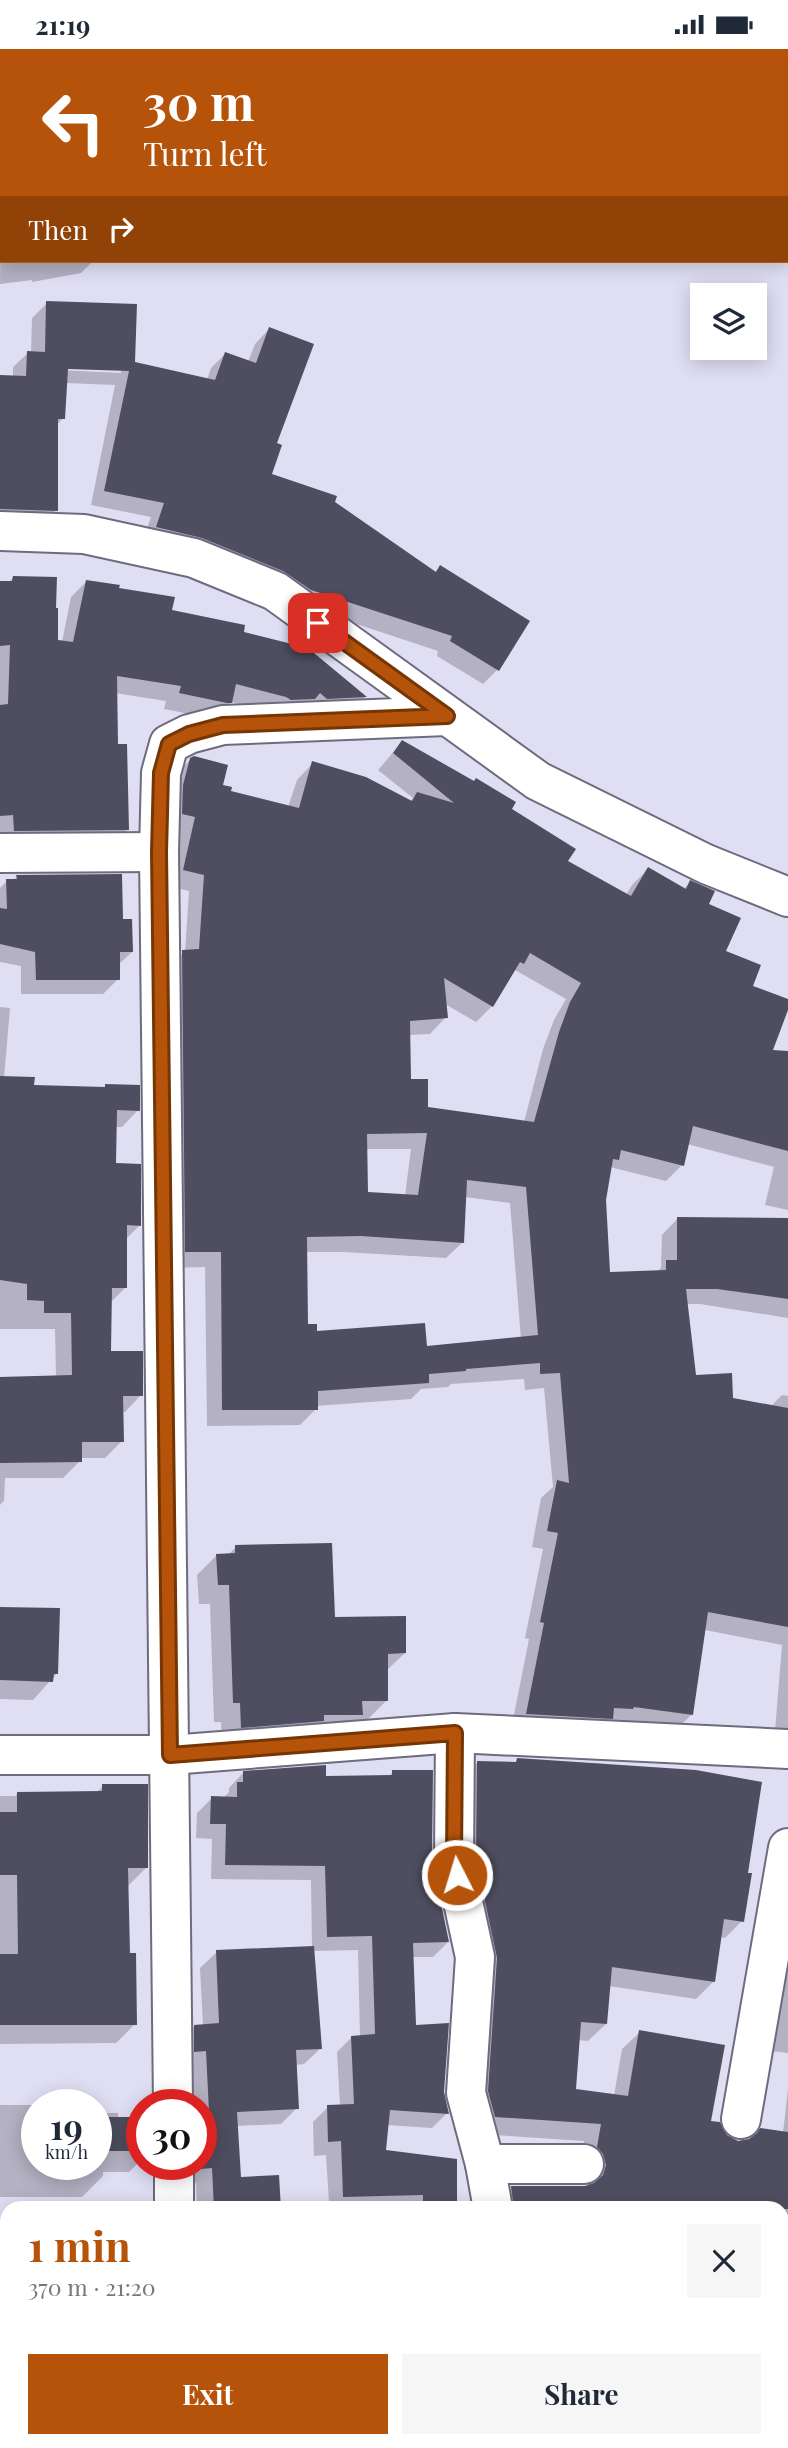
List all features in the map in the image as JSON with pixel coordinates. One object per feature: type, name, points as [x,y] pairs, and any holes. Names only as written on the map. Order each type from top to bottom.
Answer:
[{"type":"street","points":[[0,531],[84,534],[194,558],[275,591],[538,781],[706,864],[788,897]]},
{"type":"street","points":[[173,2089],[159,852],[161,773],[169,744],[189,734],[223,725],[447,716]]},
{"type":"street","points":[[0,853],[159,852]]},
{"type":"street","points":[[455,1733],[454,1860],[475,1957],[466,2093],[492,2201]]},
{"type":"street","points":[[0,1755],[170,1755],[455,1733],[788,1749]]},
{"type":"street","points":[[741,2119],[788,1848]]},
{"type":"street","points":[[485,2165],[584,2164]]},
{"type":"street","points":[[174,2180],[174,2201]]},
{"type":"building","points":[[46,301],[137,304],[135,362],[215,380],[225,352],[256,363],[269,327],[314,344],[277,443],[282,445],[272,474],[337,496],[335,502],[436,572],[440,565],[530,621],[499,671],[450,641],[452,636],[311,590],[283,571],[202,538],[156,527],[164,503],[104,491],[129,371],[68,369],[65,419],[58,419],[58,511],[0,509],[0,375],[26,376],[27,351],[45,352]]},
{"type":"building","points":[[13,576],[57,577],[58,640],[73,642],[86,580],[120,585],[119,588],[175,597],[172,610],[245,625],[244,632],[308,648],[367,697],[327,699],[320,693],[315,699],[291,700],[236,684],[232,703],[227,703],[179,693],[181,686],[117,676],[118,744],[127,744],[129,830],[14,831],[13,815],[0,816],[0,705],[8,704],[10,645],[0,646],[0,581],[12,581]]},
{"type":"building","points":[[402,740],[516,802],[512,809],[576,849],[568,861],[631,896],[648,867],[686,889],[690,880],[715,891],[709,904],[741,918],[726,951],[761,965],[753,986],[788,999],[788,1010],[773,1050],[788,1051],[788,1151],[693,1126],[684,1166],[621,1150],[619,1160],[613,1159],[606,1200],[610,1272],[666,1270],[666,1260],[677,1260],[677,1217],[788,1218],[788,1299],[717,1289],[686,1289],[696,1375],[732,1373],[733,1398],[788,1408],[788,1627],[708,1612],[693,1715],[634,1707],[614,1708],[613,1719],[526,1714],[544,1623],[540,1622],[558,1533],[547,1531],[557,1480],[569,1483],[560,1373],[540,1374],[540,1363],[466,1369],[429,1374],[429,1383],[318,1391],[318,1410],[222,1410],[221,1252],[185,1252],[182,950],[199,949],[204,875],[183,870],[195,817],[182,814],[183,785],[190,758],[194,756],[228,765],[223,785],[232,787],[231,791],[299,808],[312,761],[366,777],[412,801],[417,792],[454,803],[393,753]],"holes":[[[530,953],[581,983],[570,1002],[559,1032],[534,1122],[428,1107],[428,1079],[411,1079],[410,1021],[448,1018],[444,978],[493,1007],[520,962],[524,964]],[[427,1133],[418,1195],[368,1192],[367,1134]],[[467,1180],[526,1187],[538,1335],[427,1346],[425,1323],[317,1331],[317,1324],[308,1324],[307,1237],[361,1236],[464,1243]]]},
{"type":"building","points":[[122,874],[123,919],[132,919],[133,952],[120,952],[120,980],[36,980],[35,952],[0,944],[0,908],[7,909],[6,879],[17,879],[16,875]]},
{"type":"building","points":[[0,1076],[35,1077],[34,1085],[140,1085],[140,1111],[117,1110],[116,1163],[141,1164],[141,1226],[127,1225],[127,1288],[112,1288],[111,1351],[143,1351],[143,1396],[123,1396],[124,1442],[82,1442],[82,1462],[0,1463],[0,1377],[72,1375],[71,1313],[44,1313],[44,1301],[27,1300],[27,1284],[0,1280]]},
{"type":"building","points":[[332,1543],[335,1617],[406,1616],[406,1653],[388,1654],[388,1701],[362,1701],[363,1715],[324,1715],[324,1721],[241,1728],[240,1703],[233,1703],[229,1585],[218,1585],[216,1554],[235,1553],[235,1545]]},
{"type":"building","points":[[0,1607],[60,1608],[58,1674],[54,1674],[53,1682],[0,1680]]},
{"type":"building","points":[[517,1758],[696,1770],[762,1782],[748,1873],[752,1873],[744,1922],[724,1919],[715,1982],[612,1967],[607,2024],[581,2022],[576,2089],[628,2096],[639,2030],[725,2045],[711,2121],[720,2122],[727,2135],[738,2141],[749,2139],[760,2128],[788,2132],[788,2201],[513,2201],[511,2186],[585,2186],[594,2183],[603,2175],[606,2165],[603,2154],[597,2147],[601,2124],[495,2117],[488,2091],[497,1958],[476,1858],[477,1761],[516,1762]]},
{"type":"building","points":[[326,1765],[326,1776],[392,1775],[392,1770],[433,1770],[432,1860],[449,1942],[413,1943],[416,2025],[449,2023],[444,2092],[449,2114],[390,2110],[386,2150],[457,2159],[457,2201],[423,2201],[423,2195],[343,2197],[341,2141],[328,2142],[327,2105],[354,2104],[351,2036],[375,2034],[372,1936],[327,1937],[325,1866],[225,1865],[226,1824],[210,1824],[211,1796],[237,1797],[237,1782],[243,1782],[243,1771]]},
{"type":"building","points":[[102,1784],[148,1784],[148,1868],[128,1868],[130,1953],[136,1953],[137,2025],[0,2025],[0,1954],[18,1954],[17,1875],[0,1875],[0,1812],[17,1812],[17,1792],[102,1791]]},
{"type":"building","points":[[314,1946],[322,2049],[296,2050],[299,2109],[237,2112],[241,2177],[279,2175],[281,2201],[214,2201],[213,2180],[217,2180],[217,2089],[208,2089],[206,2051],[194,2052],[194,2025],[219,2023],[216,1950]]},
{"type":"building","points":[[112,2117],[126,2117],[126,2151],[112,2151]]},
{"type":"route","points":[[318,623],[447,716],[223,725],[189,734],[169,744],[161,773],[159,852],[170,1755],[455,1733],[454,1860],[457,1875]]}]
